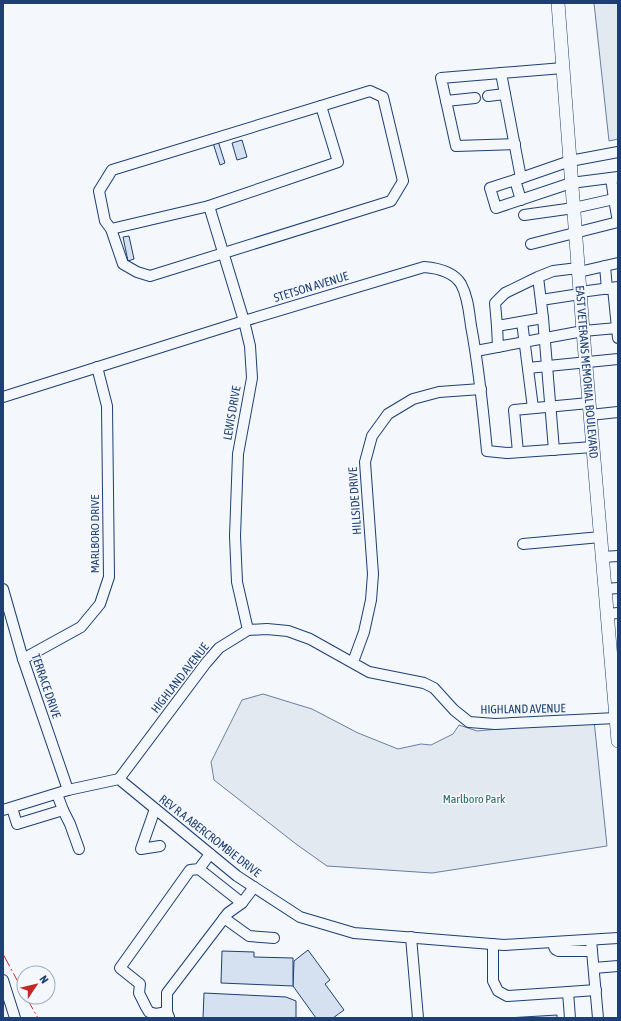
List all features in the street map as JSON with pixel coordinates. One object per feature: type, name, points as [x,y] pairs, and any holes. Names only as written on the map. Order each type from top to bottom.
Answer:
[{"type":"main road","name":"EAST VETERANS MEMORIAL BOULEVARD","points":[[558,3],[578,270],[602,557],[612,588],[618,741]]},
{"type":"street","points":[[515,144],[456,146],[441,78],[563,68]]},
{"type":"street","points":[[501,73],[515,144],[521,200]]},
{"type":"street","points":[[370,91],[383,97],[403,181],[391,201],[150,276],[137,272],[123,264],[111,229],[105,221],[99,191],[112,170],[370,91]]},
{"type":"street","points":[[488,96],[505,94]]},
{"type":"street","points":[[446,101],[475,98]]},
{"type":"street","points":[[111,229],[209,206],[338,162],[321,106]]},
{"type":"street","points":[[531,244],[618,222],[614,199],[614,178],[572,183],[496,208],[490,188],[518,180],[570,161],[618,152]]},
{"type":"street","points":[[524,215],[574,208],[614,199]]},
{"type":"street","name":"LEWIS DRIVE","points":[[209,206],[244,321],[250,346],[252,378],[238,454],[235,536],[237,582],[248,630]]},
{"type":"street","points":[[498,347],[494,303],[504,293],[553,271],[578,270],[618,263]]},
{"type":"street","name":"STETSON AVENUE","points":[[3,397],[424,266],[438,268],[450,274],[460,283],[466,295],[476,351],[487,451],[507,453],[518,452]]},
{"type":"street","points":[[476,351],[583,331],[618,333],[613,288],[605,266]]},
{"type":"street","points":[[538,277],[545,338],[554,450]]},
{"type":"street","points":[[541,300],[613,288]]},
{"type":"street","points":[[497,326],[543,318]]},
{"type":"street","points":[[522,322],[533,408]]},
{"type":"street","points":[[528,368],[618,359]]},
{"type":"street","name":"MARLBORO DRIVE","points":[[23,659],[81,628],[100,604],[109,576],[107,406],[97,367]]},
{"type":"street","name":"HILLSIDE DRIVE","points":[[353,662],[364,632],[371,600],[373,574],[365,462],[372,436],[388,414],[413,399],[439,392],[480,389]]},
{"type":"street","points":[[593,447],[518,452],[514,410],[551,406],[618,412]]},
{"type":"street","points":[[523,544],[601,537]]},
{"type":"street","points":[[602,557],[618,556]]},
{"type":"street","name":"TERRACE DRIVE","points":[[3,589],[23,659],[68,790]]},
{"type":"street","name":"HIGHLAND AVENUE","points":[[119,780],[206,662],[219,648],[248,630],[267,629],[288,631],[310,639],[369,672],[424,683],[434,688],[454,710],[469,722],[495,724],[616,718]]},
{"type":"street","points":[[63,810],[17,824],[7,809],[68,790],[119,780]]},
{"type":"street","name":"REV R A ABERCROMBIE DRIVE","points":[[119,780],[237,876],[300,917],[354,932],[504,945],[618,938]]},
{"type":"street","points":[[57,794],[79,849]]},
{"type":"street","points":[[155,809],[141,849],[160,846]]},
{"type":"street","points":[[199,870],[210,854]]},
{"type":"street","points":[[242,903],[199,870],[190,870],[120,968],[140,984],[138,994],[149,1012],[168,1015],[167,993],[228,913],[242,903],[254,887]]},
{"type":"street","points":[[224,918],[249,936],[274,938]]},
{"type":"street","points":[[411,937],[418,1018]]},
{"type":"street","points":[[591,940],[598,1018]]},
{"type":"street","points":[[553,942],[554,948],[559,952],[592,951]]},
{"type":"street","points":[[493,944],[494,981],[498,992],[507,996],[596,990]]},
{"type":"street","points":[[594,968],[618,966]]},
{"type":"street","points":[[3,980],[15,1018]]},
{"type":"street","points":[[568,992],[570,1018]]},
{"type":"green space","points":[[594,3],[618,3],[618,139],[609,141]]},
{"type":"green space","name":"Marlboro Park","points":[[263,694],[312,709],[358,733],[398,749],[421,744],[431,745],[453,734],[459,725],[477,731],[594,720],[607,846],[432,873],[327,866],[296,844],[214,780],[211,762],[242,700]]},
{"type":"building","points":[[242,140],[247,157],[237,160],[232,143]]},
{"type":"building","points":[[218,141],[225,163],[220,165],[213,143]]},
{"type":"building","points":[[129,236],[134,259],[128,261],[123,237]]},
{"type":"building","points":[[308,950],[330,980],[325,984],[344,1010],[333,1018],[316,1018],[293,986],[294,961]]},
{"type":"building","points":[[222,951],[254,952],[254,957],[293,958],[293,986],[221,983]]},
{"type":"building","points":[[204,993],[286,997],[296,1001],[296,1018],[203,1018]]},
{"type":"building","points":[[557,1015],[557,1018],[507,1018]]},
{"type":"power","points":[[3,954],[16,978]]},
{"type":"power","points":[[31,1005],[38,1018]]}]
